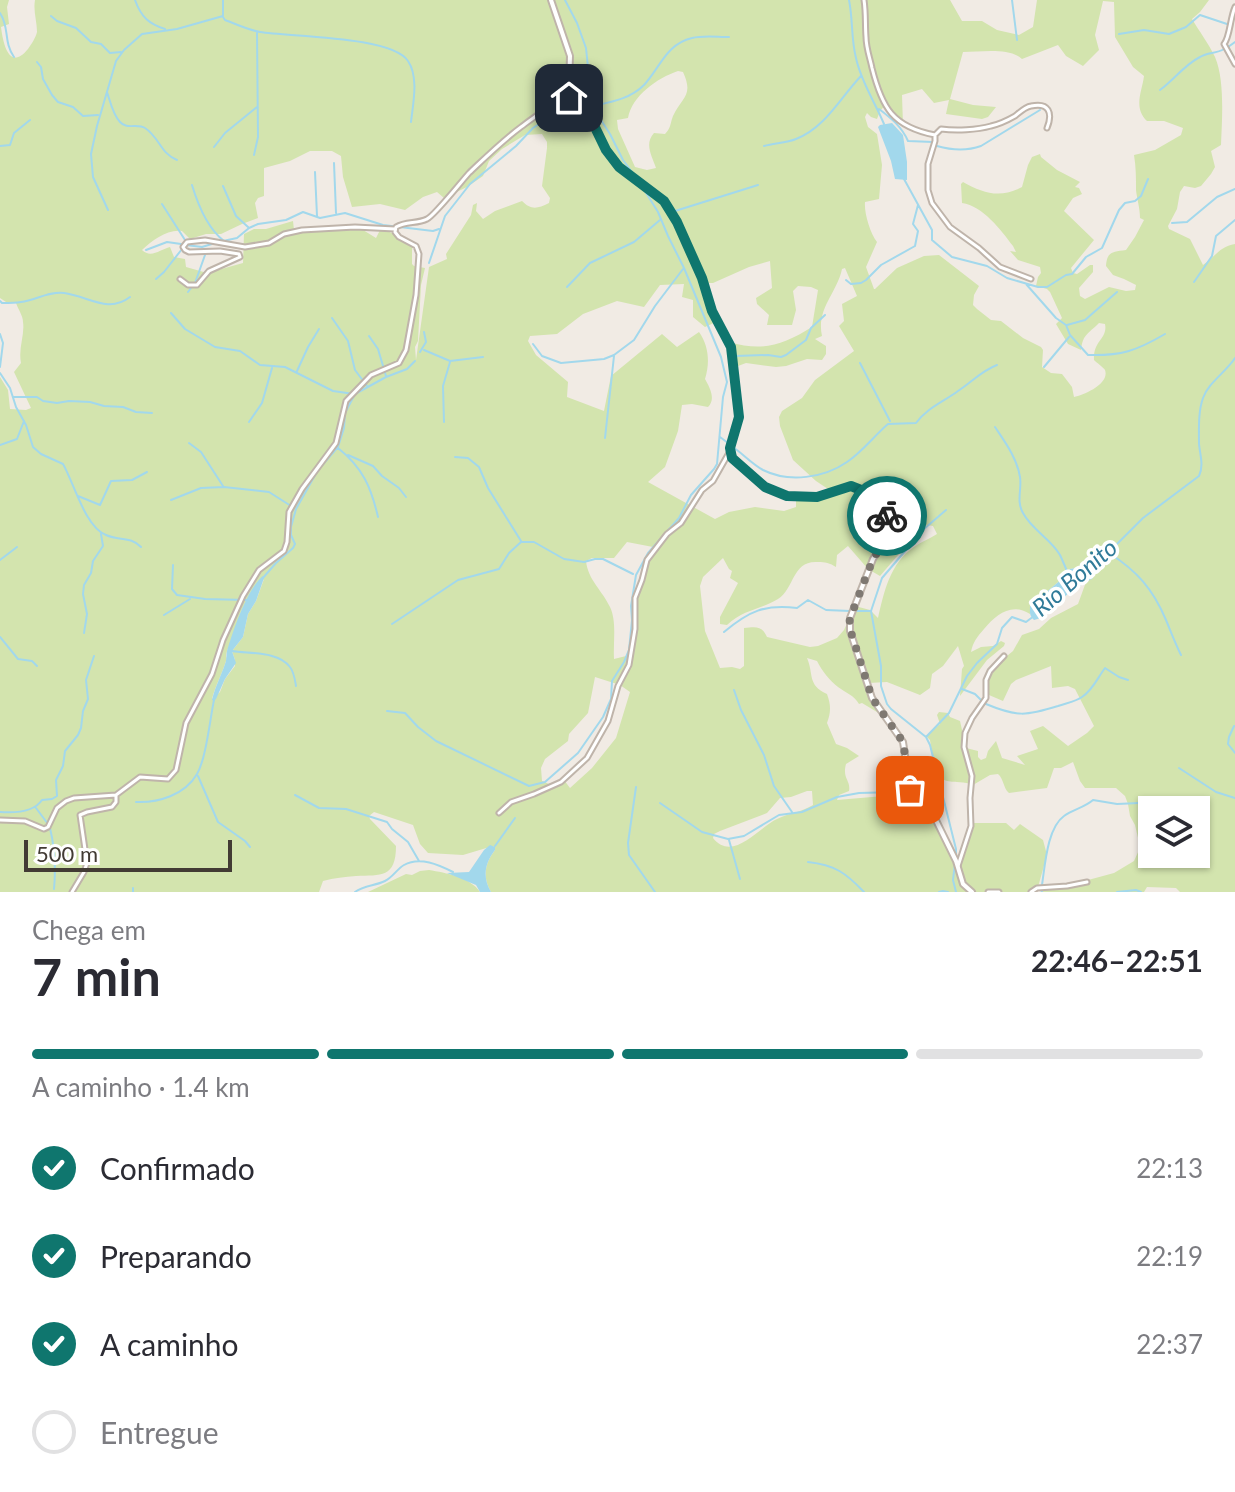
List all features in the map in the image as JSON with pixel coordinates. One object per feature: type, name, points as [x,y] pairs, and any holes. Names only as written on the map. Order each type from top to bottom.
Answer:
[{"type":"street","points":[[499,813],[511,802],[566,779],[587,758],[608,721],[618,686],[629,665],[635,629],[635,598],[647,560],[667,534],[681,523],[702,490],[713,481],[730,451],[739,417],[731,347],[712,311],[702,278],[672,211],[649,188],[619,167],[606,150],[591,119],[570,100],[570,56],[551,0]]},
{"type":"street","points":[[864,0],[867,48],[883,103],[900,123],[935,135]]},
{"type":"street","points":[[1235,7],[1228,39],[1224,43],[1235,64]]},
{"type":"street","points":[[180,279],[188,285],[197,285],[209,271],[240,257],[238,253],[228,251],[186,251],[183,247],[187,242],[205,240],[245,247],[269,243],[284,234],[302,230],[355,227],[395,229],[403,223],[429,218],[489,154],[557,100],[569,86]]},
{"type":"street","points":[[1031,279],[1000,267],[950,227],[929,195],[927,170],[935,135],[941,129],[961,131],[992,126],[1033,106],[1050,111],[1047,128]]},
{"type":"street","points":[[0,820],[25,821],[44,829],[50,824],[57,808],[66,801],[116,795],[136,779],[168,779],[174,774],[179,764],[186,723],[212,674],[243,596],[259,570],[284,551],[289,512],[336,443],[346,401],[371,375],[402,358],[409,338],[419,257],[416,246],[397,235],[395,229]]},
{"type":"street","points":[[730,451],[732,458],[751,476],[775,492],[811,498],[847,486],[855,487],[890,521],[891,530],[873,559],[850,618],[850,631],[872,698],[903,742],[907,786],[927,802],[956,862],[963,884],[972,892]]},
{"type":"street","points":[[956,862],[971,826],[972,776],[964,747],[965,733],[986,698],[986,680],[990,671],[1004,656]]},
{"type":"street","points":[[72,892],[86,867],[80,815],[112,807],[116,795]]},
{"type":"street","points":[[1031,892],[1037,888],[1087,882]]},
{"type":"street","points":[[988,892],[999,892]]},
{"type":"green space","points":[[0,0],[9,0],[9,24],[1,27],[8,53],[16,58],[28,49],[36,34],[35,0],[950,0],[962,21],[982,21],[997,30],[1019,35],[1033,27],[1037,0],[1209,0],[1192,19],[1213,52],[1218,66],[1222,100],[1221,145],[1211,151],[1215,167],[1201,186],[1184,186],[1180,192],[1177,209],[1168,226],[1190,239],[1203,265],[1221,249],[1235,244],[1235,892],[1180,892],[1176,888],[1147,887],[1144,892],[1041,892],[1041,888],[1114,873],[1134,861],[1138,852],[1138,868],[1210,868],[1210,796],[1138,796],[1138,838],[1125,796],[1116,788],[1085,788],[1073,762],[1054,768],[1047,788],[1009,793],[998,774],[973,785],[942,779],[936,770],[930,740],[926,736],[940,724],[939,712],[948,713],[960,721],[966,748],[978,751],[981,760],[986,758],[996,741],[1002,758],[1025,765],[1017,756],[1038,749],[1030,731],[1043,726],[1068,746],[1094,726],[1075,689],[1068,686],[1052,688],[1051,666],[1016,680],[1003,701],[989,695],[986,678],[1013,651],[1022,635],[1039,629],[1051,618],[1078,604],[1086,582],[1093,578],[1087,566],[1070,569],[1030,606],[1030,614],[1010,610],[989,624],[971,652],[1001,641],[1005,643],[1004,646],[987,660],[960,696],[964,666],[958,646],[943,666],[932,674],[930,688],[920,695],[887,682],[868,683],[882,715],[859,704],[832,682],[817,661],[807,658],[816,687],[827,694],[830,708],[827,723],[836,744],[859,756],[846,764],[849,791],[839,795],[837,800],[915,792],[924,801],[954,854],[960,858],[972,823],[1006,823],[1014,830],[1020,824],[1043,840],[1047,855],[1038,887],[1032,892],[491,892],[486,881],[486,870],[495,850],[493,846],[463,855],[428,853],[420,844],[413,825],[374,812],[370,819],[396,846],[390,869],[380,875],[323,881],[319,892],[0,892],[0,377],[8,390],[10,409],[31,408],[14,372],[21,363],[22,317],[16,303],[0,298]],"holes":[[[1103,1],[1114,2],[1115,37],[1133,67],[1144,76],[1140,99],[1143,116],[1147,121],[1164,121],[1183,128],[1181,135],[1155,150],[1134,155],[1140,218],[1144,220],[1126,250],[1112,253],[1106,266],[1113,275],[1136,285],[1135,290],[1109,287],[1085,299],[1080,296],[1079,288],[1093,272],[1093,265],[1077,274],[1071,268],[1094,240],[1064,211],[1073,198],[1082,194],[1075,187],[1080,182],[1057,170],[1040,154],[1032,157],[1022,187],[1014,191],[999,194],[963,182],[961,184],[962,203],[977,209],[991,220],[1013,246],[1016,252],[1010,251],[1018,260],[1040,267],[1036,286],[1050,292],[1062,318],[1056,324],[1068,344],[1081,350],[1087,335],[1099,323],[1105,324],[1094,353],[1094,360],[1105,370],[1104,380],[1090,391],[1074,397],[1072,387],[1062,374],[1051,373],[1042,367],[1041,347],[977,309],[973,305],[979,286],[939,255],[924,256],[897,268],[874,289],[866,267],[877,242],[868,223],[865,202],[879,199],[882,165],[877,134],[868,127],[865,117],[867,113],[877,119],[887,103],[903,125],[902,95],[922,89],[934,103],[949,100],[946,114],[982,119],[988,117],[996,107],[950,99],[963,52],[1003,52],[1022,59],[1058,45],[1066,56],[1083,66],[1099,50],[1095,35]],[[678,71],[683,72],[686,80],[686,96],[667,132],[654,133],[651,137],[650,150],[656,168],[647,170],[635,167],[617,120],[628,118],[635,102],[647,89]],[[542,134],[547,142],[542,186],[550,198],[549,203],[534,208],[522,201],[483,219],[476,211],[477,203],[473,205],[471,215],[446,254],[447,259],[429,267],[416,360],[425,268],[412,264],[413,243],[381,228],[376,238],[355,225],[345,230],[294,230],[293,221],[266,229],[254,229],[244,234],[243,263],[207,273],[186,267],[185,259],[174,257],[170,247],[152,254],[142,250],[166,233],[182,231],[190,239],[221,234],[258,218],[255,203],[264,196],[264,168],[290,161],[310,151],[332,151],[341,156],[343,177],[352,207],[380,204],[405,210],[423,197],[437,192],[444,198],[467,187],[483,176],[489,161],[502,149],[525,135]],[[770,261],[772,288],[756,298],[757,304],[769,315],[767,325],[792,325],[796,310],[793,291],[798,286],[818,290],[812,327],[802,333],[772,345],[729,342],[736,371],[738,366],[746,363],[786,366],[807,359],[822,360],[826,354],[826,346],[815,339],[822,336],[824,309],[845,268],[857,296],[842,304],[844,321],[839,326],[854,351],[815,380],[802,398],[782,411],[779,417],[793,460],[829,492],[816,496],[796,496],[796,507],[784,511],[755,507],[729,512],[715,519],[648,482],[665,467],[678,431],[682,405],[708,407],[712,401],[705,379],[707,349],[699,332],[677,347],[662,334],[611,376],[604,411],[567,397],[568,382],[536,355],[528,341],[530,336],[557,334],[583,314],[617,301],[644,307],[660,285],[684,284],[682,297],[693,300],[693,317],[705,327],[718,321],[705,283],[713,283]],[[927,525],[933,526],[937,534],[917,545],[899,561],[886,588],[878,618],[870,610],[855,606],[837,638],[810,647],[767,637],[758,628],[744,628],[744,666],[740,669],[720,668],[705,631],[700,586],[703,577],[723,558],[732,571],[730,578],[738,583],[720,617],[720,624],[727,625],[778,599],[803,565],[821,562],[836,567],[837,555],[848,546],[868,569],[880,576],[917,533]],[[627,542],[653,547],[636,602],[633,646],[626,656],[614,659],[612,613],[589,574],[586,561],[614,558]],[[264,579],[248,614],[243,637],[232,651],[235,666],[220,692],[212,699],[240,615],[252,592]],[[595,677],[620,685],[630,692],[616,738],[592,768],[570,788],[564,780],[549,784],[542,781],[541,768],[545,759],[568,741],[569,734],[588,713]],[[812,791],[813,805],[777,819],[737,845],[721,845],[713,838],[720,831],[767,813],[780,798]]]},
{"type":"green space","points":[[429,870],[464,879],[480,892],[368,892],[406,874]]},
{"type":"water","points":[[892,123],[903,135],[907,180],[895,179],[878,127]]},
{"type":"water","points":[[1088,566],[1093,578],[1070,592],[1041,618],[1034,620],[1030,606],[1070,569]]},
{"type":"water","points":[[263,576],[256,601],[248,614],[243,637],[232,651],[236,663],[214,701],[213,695],[237,622],[251,590]]},
{"type":"water","points":[[490,845],[495,847],[486,876],[491,892],[480,892],[476,885],[447,873],[469,872]]},
{"type":"waterway","points":[[135,0],[146,19],[165,29]]},
{"type":"waterway","points":[[223,0],[223,15]]},
{"type":"waterway","points":[[565,0],[586,48],[592,106],[635,176]]},
{"type":"waterway","points":[[849,0],[858,67],[884,124]]},
{"type":"waterway","points":[[1012,0],[1017,40]]},
{"type":"waterway","points":[[0,13],[14,57]]},
{"type":"waterway","points":[[1119,34],[1144,30],[1169,34],[1186,27],[1200,15],[1227,24]]},
{"type":"waterway","points":[[51,16],[76,28],[110,53],[121,52]]},
{"type":"waterway","points":[[108,210],[93,177],[91,154],[116,61],[142,34],[177,29],[223,16]]},
{"type":"waterway","points":[[223,17],[260,32],[362,42],[398,53],[408,61],[413,75],[411,122]]},
{"type":"waterway","points":[[254,155],[258,137],[257,33]]},
{"type":"waterway","points":[[593,106],[639,90],[670,51],[683,41],[701,37],[729,37]]},
{"type":"waterway","points":[[1228,47],[1235,42]]},
{"type":"waterway","points":[[1160,90],[1194,60],[1224,49]]},
{"type":"waterway","points":[[37,62],[43,79],[58,102],[73,107],[83,116],[98,115]]},
{"type":"waterway","points":[[764,146],[796,139],[815,128],[861,76]]},
{"type":"waterway","points":[[107,92],[120,122],[126,126],[145,128],[167,154],[177,160]]},
{"type":"waterway","points":[[575,102],[588,94]]},
{"type":"waterway","points":[[429,263],[445,216],[470,184],[533,128],[570,104]]},
{"type":"waterway","points":[[214,147],[225,133],[257,107]]},
{"type":"waterway","points":[[879,109],[892,119],[908,141],[933,142]]},
{"type":"waterway","points":[[937,146],[959,149],[981,146],[1040,110]]},
{"type":"waterway","points":[[0,146],[10,145],[14,133],[30,120]]},
{"type":"waterway","points":[[334,163],[336,213]]},
{"type":"waterway","points":[[315,172],[317,216]]},
{"type":"waterway","points":[[904,179],[932,230],[932,240],[952,257],[987,266],[1007,278],[1038,287],[1047,287],[1072,274],[1086,257],[1102,248],[1119,210],[1125,203],[1141,196],[1148,179]]},
{"type":"waterway","points":[[192,185],[208,223],[224,241]]},
{"type":"waterway","points":[[675,211],[758,185]]},
{"type":"waterway","points":[[223,186],[236,216],[248,227]]},
{"type":"waterway","points":[[387,711],[405,713],[436,741],[529,786],[545,782],[578,753],[603,717],[611,699],[612,681],[629,650],[636,575],[648,553],[679,518],[691,495],[717,464],[727,382],[721,357],[684,268],[658,212],[643,188]]},
{"type":"waterway","points":[[1172,223],[1187,222],[1217,197],[1235,189]]},
{"type":"waterway","points":[[162,204],[185,240]]},
{"type":"waterway","points":[[846,280],[851,284],[861,283],[881,265],[915,246],[918,231],[913,224],[918,205]]},
{"type":"waterway","points":[[223,241],[237,238],[258,224],[286,220],[303,212],[320,218],[345,213],[383,225],[433,231],[439,229]]},
{"type":"waterway","points":[[567,287],[590,263],[634,242],[660,220]]},
{"type":"waterway","points":[[1194,282],[1212,256],[1216,236],[1235,220]]},
{"type":"waterway","points":[[146,250],[167,242],[181,244]]},
{"type":"waterway","points":[[186,245],[202,247],[215,243]]},
{"type":"waterway","points":[[156,279],[182,249]]},
{"type":"waterway","points":[[195,283],[205,255]]},
{"type":"waterway","points":[[533,344],[542,356],[561,363],[604,359],[614,355],[634,340],[683,269]]},
{"type":"waterway","points":[[1026,284],[1066,325],[1070,335],[1088,355],[1128,351],[1165,334]]},
{"type":"waterway","points":[[188,292],[191,288]]},
{"type":"waterway","points":[[1067,325],[1085,320],[1117,292]]},
{"type":"waterway","points":[[0,301],[27,301],[58,293],[114,304],[130,297]]},
{"type":"waterway","points":[[171,313],[185,329],[215,347],[240,351],[260,365],[285,367],[333,391],[354,394]]},
{"type":"waterway","points":[[735,356],[786,355],[806,340],[811,328],[825,315]]},
{"type":"waterway","points":[[332,318],[348,341],[355,370],[367,386]]},
{"type":"waterway","points":[[297,371],[319,329]]},
{"type":"waterway","points":[[420,352],[426,342],[424,332]]},
{"type":"waterway","points":[[0,334],[3,343],[0,367]]},
{"type":"waterway","points":[[369,336],[378,349],[386,376]]},
{"type":"waterway","points":[[1044,367],[1069,337]]},
{"type":"waterway","points":[[424,350],[450,361],[483,357]]},
{"type":"waterway","points":[[605,438],[614,356]]},
{"type":"waterway","name":"Rio Bonito","points":[[1089,568],[1143,518],[1199,476],[1199,421],[1203,398],[1235,358]]},
{"type":"waterway","points":[[262,579],[293,548],[291,527],[296,509],[318,470],[338,447],[345,413],[355,394],[407,369],[415,361]]},
{"type":"waterway","points":[[444,422],[443,386],[450,362]]},
{"type":"waterway","points":[[860,363],[890,421]]},
{"type":"waterway","points":[[733,447],[759,468],[773,474],[806,477],[828,472],[852,458],[888,424],[916,423],[930,409],[997,365]]},
{"type":"waterway","points":[[249,422],[262,403],[272,368]]},
{"type":"waterway","points":[[0,373],[10,388],[33,447],[63,464],[92,523],[106,535],[133,541],[141,547]]},
{"type":"waterway","points":[[14,397],[37,397],[57,403],[90,402],[152,413]]},
{"type":"waterway","points":[[0,445],[17,439],[24,421]]},
{"type":"waterway","points":[[995,427],[1018,470],[1023,513],[1056,549],[1068,573]]},
{"type":"waterway","points":[[720,437],[728,443]]},
{"type":"waterway","points":[[189,443],[201,452],[223,486]]},
{"type":"waterway","points":[[338,448],[365,479],[378,517]]},
{"type":"waterway","points":[[348,455],[373,466],[406,497]]},
{"type":"waterway","points":[[455,457],[468,458],[479,467],[488,488],[521,541]]},
{"type":"waterway","points":[[78,496],[100,505],[111,481],[132,480],[147,472]]},
{"type":"waterway","points":[[171,500],[201,488],[224,487],[269,492],[291,506]]},
{"type":"waterway","points":[[946,510],[924,529],[882,578],[871,611],[881,666],[881,686],[887,704],[926,737],[930,745],[956,857]]},
{"type":"waterway","points":[[84,633],[87,614],[84,585],[93,561],[103,546],[101,534]]},
{"type":"waterway","points":[[392,624],[458,580],[499,569],[521,542],[534,542],[564,559],[584,562],[603,559],[633,574]]},
{"type":"waterway","points":[[0,560],[17,547]]},
{"type":"waterway","points":[[1109,553],[1136,574],[1150,590],[1181,655]]},
{"type":"waterway","points":[[173,565],[172,589],[177,595],[247,600]]},
{"type":"waterway","points":[[164,615],[190,599]]},
{"type":"waterway","points":[[724,632],[758,611],[776,607],[797,608],[808,600],[826,610],[850,611]]},
{"type":"waterway","points":[[855,611],[870,611]]},
{"type":"waterway","name":"Rio Bonito","points":[[926,737],[949,713],[967,676],[997,644],[1002,628],[1012,617],[1026,622],[1034,616]]},
{"type":"waterway","points":[[0,637],[18,659],[32,661],[37,666]]},
{"type":"waterway","points":[[232,651],[278,658],[291,669],[296,686]]},
{"type":"waterway","points":[[0,812],[29,809],[42,800],[57,796],[56,780],[63,766],[65,751],[81,728],[88,699],[86,680],[94,656]]},
{"type":"waterway","points":[[986,704],[1014,713],[1029,713],[1079,699],[1089,691],[1105,668],[1128,680]]},
{"type":"waterway","points":[[962,689],[975,694],[982,701]]},
{"type":"waterway","points":[[734,690],[764,755],[774,786],[792,812]]},
{"type":"waterway","points":[[136,802],[170,796],[192,781],[203,759],[214,700]]},
{"type":"waterway","points":[[1234,726],[1228,744],[1235,753]]},
{"type":"waterway","points":[[1179,768],[1216,792],[1235,798]]},
{"type":"waterway","points":[[198,776],[218,822],[250,847]]},
{"type":"waterway","points":[[636,787],[629,855],[655,892]]},
{"type":"waterway","points":[[914,788],[939,787]]},
{"type":"waterway","points":[[660,803],[702,832],[728,839],[744,836],[779,815],[802,812],[837,797],[907,791]]},
{"type":"waterway","points":[[295,795],[319,808],[346,809],[387,822],[408,842],[419,861]]},
{"type":"waterway","points":[[1042,885],[1050,838],[1064,816],[1093,800],[1138,803]]},
{"type":"waterway","points":[[36,808],[48,824]]},
{"type":"waterway","points":[[495,846],[515,818]]},
{"type":"waterway","points":[[50,828],[55,858],[54,889]]},
{"type":"waterway","points":[[729,840],[740,879]]},
{"type":"waterway","points":[[355,892],[385,881],[410,862],[429,862],[453,872]]},
{"type":"waterway","points":[[808,862],[839,871],[864,892]]},
{"type":"waterway","name":"Rio Bonito","points":[[955,863],[953,880],[956,892]]},
{"type":"waterway","points":[[939,892],[948,892]]},
{"type":"waterway","points":[[1117,892],[1141,892]]},
{"type":"way so far","points":[[887,516],[891,530],[873,559],[849,626],[872,698],[903,742],[906,780],[910,790]]},
{"type":"route","points":[[569,98],[591,119],[606,150],[619,167],[664,201],[677,222],[702,278],[712,311],[731,347],[739,417],[730,448],[732,458],[775,492],[811,498],[851,486],[861,490],[887,516]]}]
